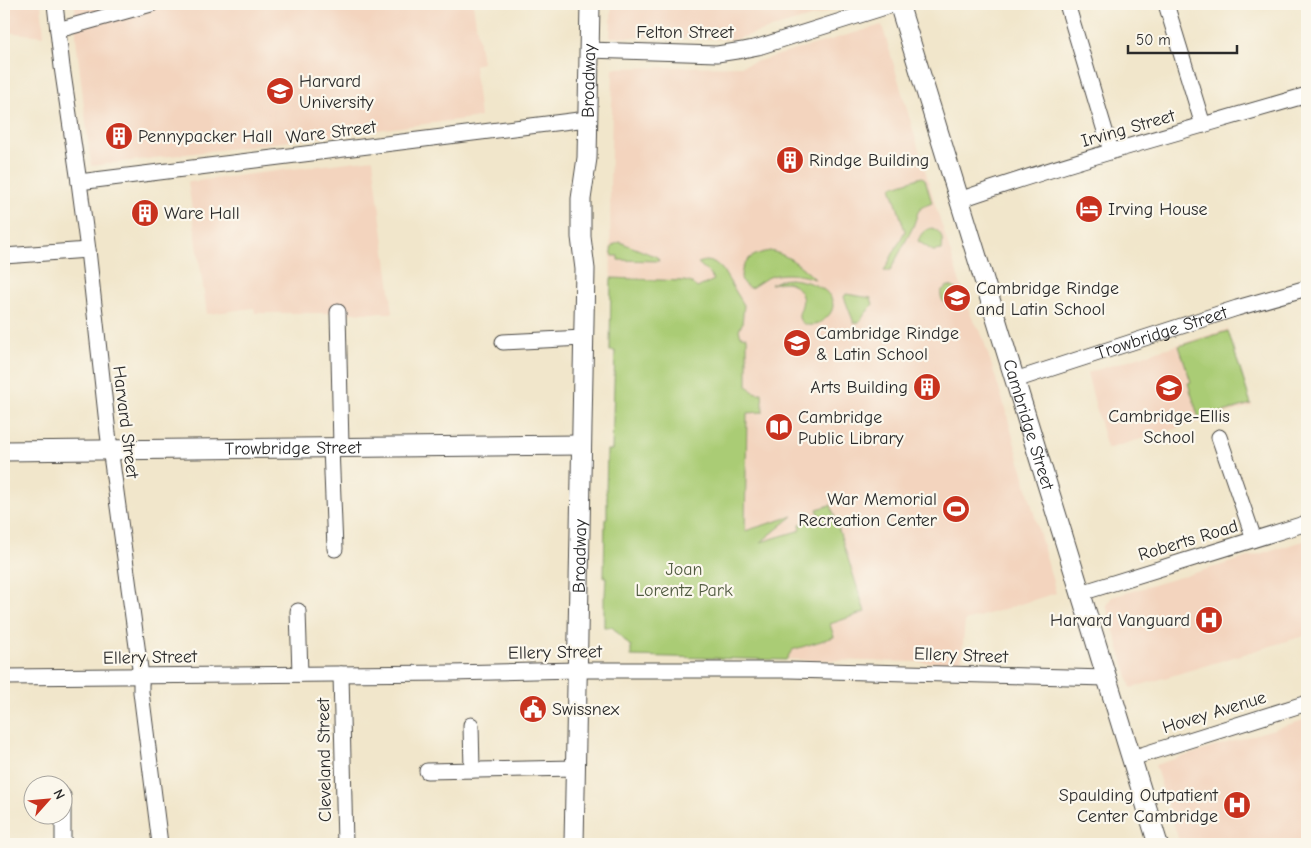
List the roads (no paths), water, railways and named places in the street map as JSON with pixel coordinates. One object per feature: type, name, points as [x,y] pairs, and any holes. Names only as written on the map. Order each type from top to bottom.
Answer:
[{"type":"main road","name":"Broadway","points":[[574,844],[585,268],[593,237],[594,215],[593,188],[587,158],[590,4]]},
{"type":"main road","name":"Cambridge Street","points":[[899,4],[1158,844]]},
{"type":"main road","name":"Trowbridge Street","points":[[4,451],[582,444]]},
{"type":"street","name":"Harvard Street","points":[[55,4],[88,250],[110,450],[141,676],[160,844]]},
{"type":"street","points":[[58,30],[151,4]]},
{"type":"street","name":"Felton Street","points":[[588,50],[717,54],[733,52],[766,44],[894,4]]},
{"type":"street","points":[[1067,4],[1111,151]]},
{"type":"street","points":[[1166,4],[1204,125]]},
{"type":"street","name":"Irving Street","points":[[960,200],[1111,151],[1307,95]]},
{"type":"street","name":"Ware Street","points":[[79,182],[587,119]]},
{"type":"street","points":[[4,256],[88,250]]},
{"type":"street","name":"Trowbridge Street","points":[[1015,380],[1237,308],[1307,288]]},
{"type":"street","points":[[335,549],[338,312]]},
{"type":"street","points":[[503,342],[584,338]]},
{"type":"street","points":[[1219,437],[1254,539]]},
{"type":"street","name":"Roberts Road","points":[[1081,593],[1307,523]]},
{"type":"street","points":[[298,611],[300,674]]},
{"type":"street","name":"Ellery Street","points":[[4,677],[577,670],[789,670],[1107,678]]},
{"type":"street","name":"Cleveland Street","points":[[341,674],[345,844]]},
{"type":"street","name":"Hovey Avenue","points":[[1132,758],[1307,703]]},
{"type":"street","points":[[471,725],[472,770]]},
{"type":"street","points":[[427,772],[575,768]]},
{"type":"street","points":[[63,826],[63,844]]},
{"type":"place","name":"Harvard University","points":[[280,91]]},
{"type":"place","name":"Pennypacker Hall","points":[[119,136]]},
{"type":"place","name":"Rindge Building","points":[[790,160]]},
{"type":"place","name":"Irving House","points":[[1089,209]]},
{"type":"place","name":"Ware Hall","points":[[145,213]]},
{"type":"place","name":"Cambridge Rindge and Latin School","points":[[957,298]]},
{"type":"place","name":"Cambridge Rindge & Latin School","points":[[797,343]]},
{"type":"place","name":"Arts Building","points":[[927,387]]},
{"type":"place","name":"Cambridge-Ellis School","points":[[1169,388]]},
{"type":"place","name":"Cambridge Public Library","points":[[779,427]]},
{"type":"place","name":"War Memorial Recreation Center","points":[[956,509]]},
{"type":"place","name":"Harvard Vanguard","points":[[1209,620]]},
{"type":"place","name":"Swissnex","points":[[533,709]]},
{"type":"place","name":"Spaulding Outpatient Center Cambridge","points":[[1237,805]]},
{"type":"park label","name":"Joan Lorentz Park","points":[[684,579]]}]
